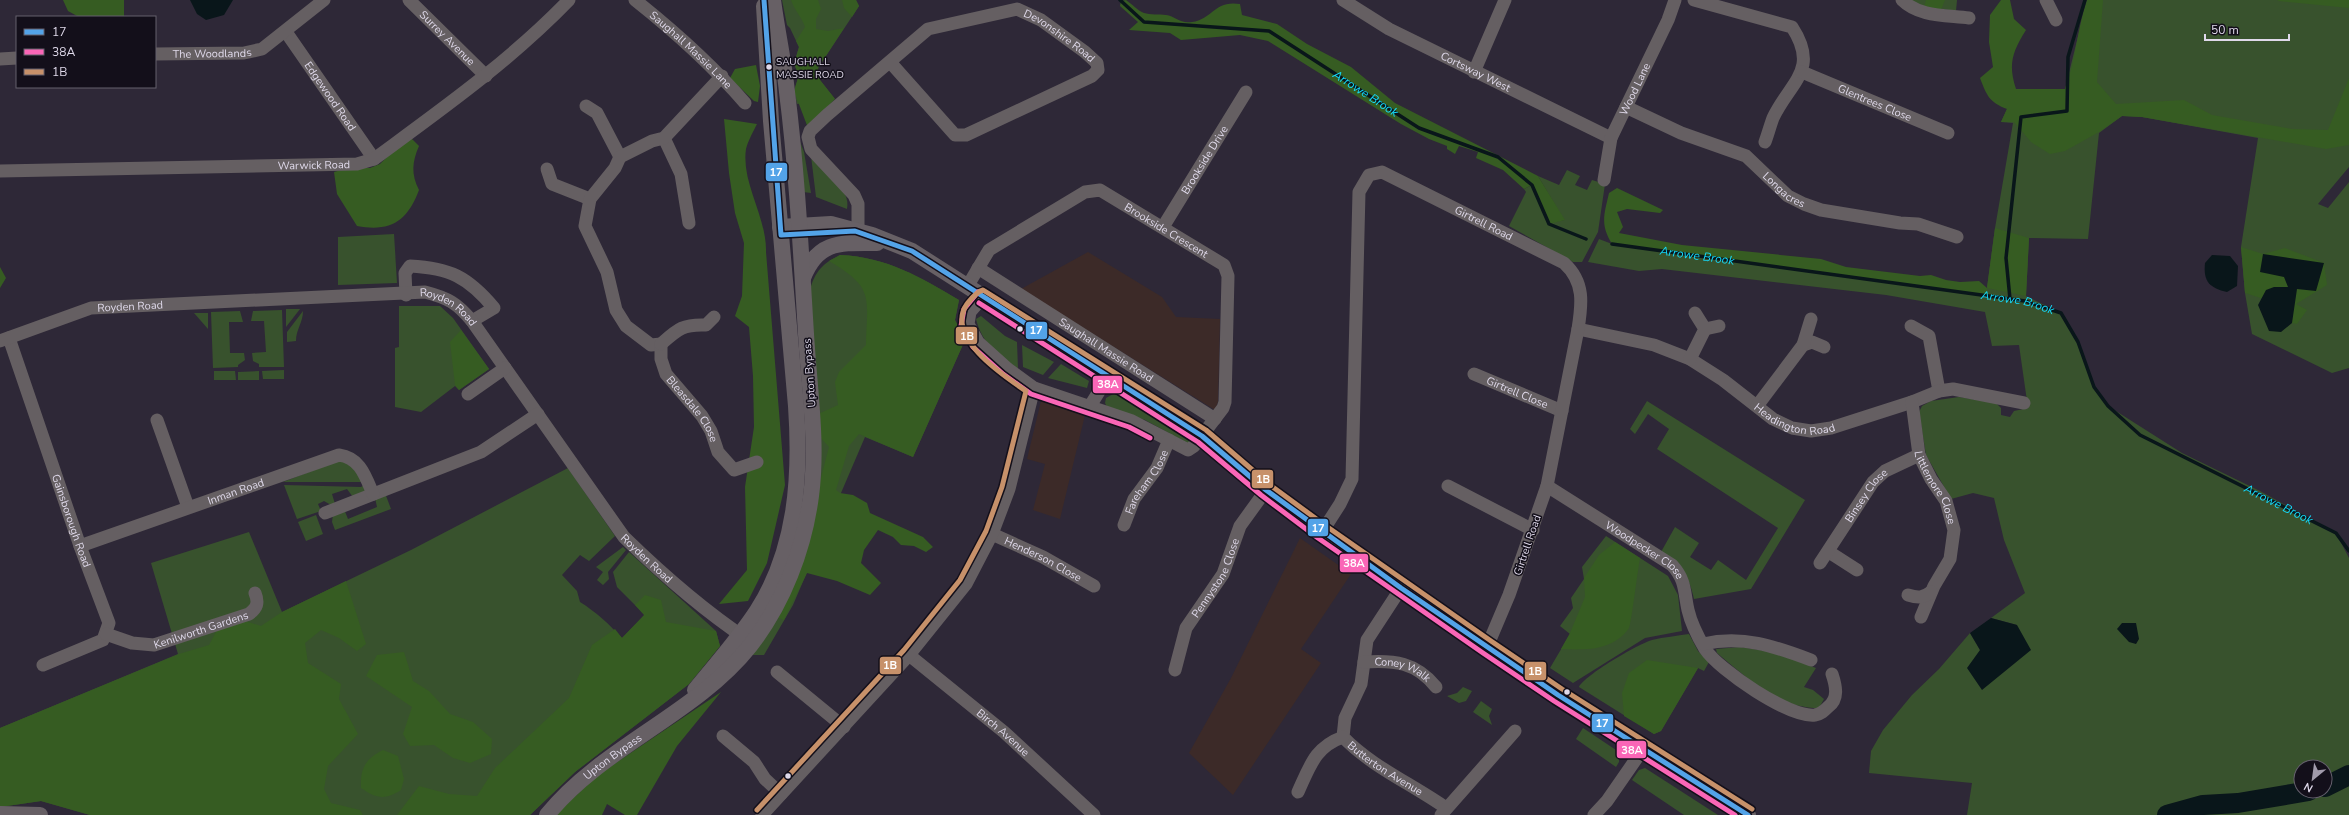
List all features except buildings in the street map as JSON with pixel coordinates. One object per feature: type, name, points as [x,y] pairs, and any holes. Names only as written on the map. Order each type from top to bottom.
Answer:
[{"type":"main road","name":"Upton Bypass","points":[[547,815],[592,771],[714,684],[746,639],[784,590],[799,550],[811,496],[812,422],[802,280],[790,231],[764,0]]},
{"type":"main road","name":"Upton Bypass","points":[[746,639],[783,556],[792,524],[797,489],[799,445],[792,355],[787,90],[773,0]]},
{"type":"main road","name":"Saughall Massie Road","points":[[790,231],[856,231],[912,251],[1202,436],[1266,490],[1401,588],[1487,647],[1643,749],[1748,815]]},
{"type":"main road","points":[[802,280],[814,257],[824,249],[848,243],[891,243]]},
{"type":"main road","points":[[0,814],[40,815]]},
{"type":"street","name":"The Woodlands","points":[[156,54],[244,53],[262,49],[286,32],[324,0]]},
{"type":"street","name":"Surrey Avenue","points":[[409,0],[486,76]]},
{"type":"street","name":"Warwick Road","points":[[0,171],[357,164],[374,160],[486,76],[541,29],[569,0]]},
{"type":"street","name":"Saughall Massie Lane","points":[[635,0],[666,24],[722,76],[745,102]]},
{"type":"street","name":"Cortsway West","points":[[1343,0],[1389,29],[1611,138]]},
{"type":"street","points":[[1474,72],[1505,0]]},
{"type":"street","name":"Wood Lane","points":[[1604,180],[1611,138],[1668,20],[1675,0]]},
{"type":"street","points":[[1694,0],[1792,27],[1801,40],[1803,48],[1802,72],[1773,118],[1765,142]]},
{"type":"street","points":[[1902,0],[1908,7],[1920,12],[1969,18]]},
{"type":"street","points":[[2046,0],[2056,20]]},
{"type":"street","name":"Devonshire Road","points":[[856,231],[859,214],[856,200],[841,179],[809,145],[808,137],[810,131],[928,29],[1017,9],[1040,20],[1085,52],[1097,63],[1098,70],[1092,76],[966,135],[955,135],[945,126],[890,62]]},
{"type":"street","name":"Edgewood Road","points":[[286,32],[374,160]]},
{"type":"street","points":[[0,59],[16,58]]},
{"type":"street","name":"Glentrees Close","points":[[1802,72],[1948,132]]},
{"type":"street","points":[[714,317],[706,325],[692,325],[680,328],[661,344],[651,345],[642,339],[626,326],[616,310],[607,272],[585,226],[590,199],[615,168],[620,157],[652,140],[664,138],[722,76]]},
{"type":"street","name":"Brookside Drive","points":[[1163,227],[1246,92]]},
{"type":"street","points":[[586,106],[597,113],[620,157]]},
{"type":"street","name":"Longacres","points":[[1626,107],[1681,133],[1746,156],[1788,196],[1804,204],[1821,210],[1900,223],[1918,224],[1956,237]]},
{"type":"street","points":[[664,138],[680,174],[689,223]]},
{"type":"street","points":[[547,169],[552,184],[590,199]]},
{"type":"street","name":"Girtrell Road","points":[[1322,532],[1340,504],[1352,479],[1359,192],[1369,175],[1382,172],[1564,263],[1572,270],[1581,291],[1582,304],[1578,329],[1547,486],[1533,530],[1503,612],[1487,647]]},
{"type":"street","name":"Brookside Crescent","points":[[967,287],[988,250],[1091,190],[1100,190],[1224,265],[1227,270],[1225,402],[1215,419],[1202,436]]},
{"type":"street","points":[[406,295],[405,274],[410,266],[432,267],[456,275],[477,288],[494,308],[472,321]]},
{"type":"street","name":"Saughall Massie Road","points":[[978,268],[1215,419]]},
{"type":"street","name":"Royden Road","points":[[4,340],[91,308],[406,295],[425,292],[444,297],[460,307],[472,321],[624,537],[654,566],[709,614],[746,639]]},
{"type":"street","points":[[983,297],[970,312],[968,324],[971,331],[987,351],[1034,388],[1132,421],[1188,450],[1202,436]]},
{"type":"street","points":[[1695,313],[1705,329]]},
{"type":"street","points":[[1758,406],[1784,368],[1803,345],[1811,319]]},
{"type":"street","points":[[1705,329],[1719,326]]},
{"type":"street","points":[[1911,326],[1929,336],[1939,391]]},
{"type":"street","name":"Headington Road","points":[[1578,329],[1654,344],[1690,359],[1723,380],[1773,419],[1792,428],[1811,432],[1831,428],[1912,402],[1939,391],[1953,389],[2024,404]]},
{"type":"street","points":[[1690,359],[1705,329]]},
{"type":"street","name":"Gainsborough Road","points":[[4,340],[109,623],[106,634]]},
{"type":"street","points":[[1803,345],[1812,342],[1824,347]]},
{"type":"street","name":"Bleasdale Close","points":[[661,344],[661,359],[666,374],[702,416],[711,431],[718,452],[734,470],[757,462]]},
{"type":"street","points":[[468,394],[505,368]]},
{"type":"street","name":"Girtrell Close","points":[[1474,374],[1562,410]]},
{"type":"street","points":[[1090,406],[1108,377]]},
{"type":"street","points":[[762,815],[909,656],[966,584],[992,534],[1009,490],[1034,388]]},
{"type":"street","name":"Littlemore Close","points":[[1912,402],[1919,455],[1931,480],[1946,501],[1954,530],[1950,559],[1931,592],[1921,617]]},
{"type":"street","points":[[325,512],[481,452],[538,414]]},
{"type":"street","points":[[157,420],[188,507]]},
{"type":"street","name":"Fareham Close","points":[[1124,525],[1134,499],[1158,468],[1169,440]]},
{"type":"street","name":"Inman Road","points":[[80,546],[338,455],[347,456],[358,462],[373,494]]},
{"type":"street","name":"Binsey Close","points":[[1820,563],[1829,552],[1873,482],[1885,471],[1919,455]]},
{"type":"street","points":[[1448,486],[1533,530]]},
{"type":"street","name":"Woodpecker Close","points":[[1547,486],[1672,565],[1684,582],[1688,611],[1706,650],[1739,680],[1767,698],[1794,711],[1814,715],[1821,713],[1831,705],[1836,697],[1836,685],[1832,674]]},
{"type":"street","name":"Pennystone Close","points":[[1175,670],[1186,628],[1224,574],[1240,526],[1266,490]]},
{"type":"street","name":"Henderson Close","points":[[992,534],[1043,557],[1094,586]]},
{"type":"street","points":[[1829,552],[1857,570]]},
{"type":"street","name":"Butterton Avenue","points":[[1401,588],[1367,640],[1362,684],[1345,718],[1343,737],[1360,754],[1417,788],[1443,812]]},
{"type":"street","points":[[1908,595],[1918,598],[1931,592]]},
{"type":"street","name":"Kenilworth Gardens","points":[[106,634],[132,643],[154,645],[249,614],[256,606],[255,593]]},
{"type":"street","points":[[43,665],[103,640],[106,634]]},
{"type":"street","points":[[1703,644],[1719,640],[1743,640],[1763,643],[1811,660]]},
{"type":"street","name":"Birch Avenue","points":[[909,656],[1004,732],[1094,815]]},
{"type":"street","name":"Coney Walk","points":[[1364,662],[1390,660],[1408,666],[1426,674],[1436,687]]},
{"type":"street","points":[[777,672],[844,727]]},
{"type":"street","points":[[1443,812],[1474,780],[1515,732]]},
{"type":"street","points":[[723,736],[754,762],[764,778],[781,794]]},
{"type":"street","points":[[1298,792],[1320,750],[1329,742],[1343,737]]},
{"type":"street","points":[[1594,815],[1607,801],[1643,749]]},
{"type":"shaded area","points":[[190,0],[233,0],[224,15],[206,20],[197,14]]},
{"type":"shaded area","points":[[1088,252],[1162,297],[1176,317],[1220,319],[1218,402],[1215,410],[1021,289]]},
{"type":"shaded area","points":[[2263,254],[2324,263],[2316,291],[2297,289],[2292,323],[2281,332],[2269,331],[2258,305],[2266,290],[2274,287],[2288,287],[2284,277],[2260,272]]},
{"type":"shaded area","points":[[2212,255],[2230,256],[2238,266],[2237,286],[2227,292],[2212,286],[2205,275],[2205,263]]},
{"type":"shaded area","points":[[1041,401],[1085,415],[1060,519],[1033,510],[1045,464],[1027,459]]},
{"type":"shaded area","points":[[1300,538],[1351,574],[1301,649],[1321,663],[1233,795],[1189,753],[1231,678]]},
{"type":"shaded area","points":[[1991,618],[2017,625],[2031,650],[1982,690],[1967,668],[1980,650],[1970,633]]},
{"type":"shaded area","points":[[2122,623],[2136,623],[2139,639],[2136,644],[2129,642],[2117,629]]},
{"type":"green space","points":[[63,0],[124,0],[124,16],[77,16],[68,11]]},
{"type":"green space","points":[[782,0],[856,0],[859,6],[818,68],[820,80],[835,99],[797,104],[794,91],[799,75],[794,64],[799,47],[787,25]]},
{"type":"green space","points":[[791,0],[818,0],[821,9],[816,19],[816,29],[828,31],[844,28],[818,68],[820,80],[835,99],[808,128],[794,91],[799,75],[794,64],[799,47],[796,41],[805,27]]},
{"type":"green space","points":[[842,0],[856,0],[859,6],[852,17],[844,8]]},
{"type":"green space","points":[[1126,0],[1144,13],[1169,16],[1184,22],[1199,20],[1224,5],[1240,4],[1242,15],[1277,24],[1307,44],[1351,67],[1395,103],[1538,176],[1565,220],[1549,224],[1532,185],[1524,189],[1503,170],[1476,158],[1478,152],[1459,146],[1455,154],[1447,149],[1447,146],[1429,139],[1401,124],[1268,41],[1240,35],[1181,40],[1170,33],[1129,30],[1138,22],[1120,6],[1121,1]]},
{"type":"green space","points":[[1909,0],[1957,0],[1956,11],[1920,6]]},
{"type":"green space","points":[[1926,0],[1945,0],[1941,10],[1924,7]]},
{"type":"green space","points":[[2001,0],[2010,0],[2014,19],[2026,30],[2017,45],[2013,59],[2012,73],[2016,89],[2065,89],[2072,67],[2087,0],[2103,0],[2097,82],[2116,104],[2184,100],[2212,115],[2292,129],[2328,130],[2349,78],[2349,145],[2326,149],[2142,117],[2122,116],[2099,132],[2065,151],[2050,154],[2031,142],[2014,122],[2001,122],[2007,109],[1996,104],[1989,98],[1980,78],[1993,67],[1989,42],[1990,15]]},
{"type":"green space","points":[[2087,0],[2349,0],[2349,167],[2318,204],[2328,208],[2349,182],[2349,368],[2332,373],[2252,334],[2245,293],[2241,247],[2258,138],[2142,117],[2122,116],[2099,133],[2088,239],[2029,238],[2026,296],[2061,313],[2078,342],[2094,387],[2108,406],[2182,453],[2260,491],[2336,533],[2349,558],[2349,815],[1967,815],[1972,783],[1869,773],[1871,751],[1883,730],[1912,695],[1939,669],[1970,633],[1980,650],[2017,625],[1991,618],[2025,593],[2004,540],[1994,498],[1973,493],[1951,499],[1926,455],[1919,412],[1922,406],[1931,401],[1959,397],[1996,403],[2001,408],[2001,415],[2010,417],[2014,411],[2028,408],[2019,345],[1992,346],[1985,312],[1886,295],[1662,269],[1639,271],[1588,262],[1599,239],[1612,244],[1986,295],[1995,228],[2013,123],[2001,122],[2016,89],[2065,89]]},
{"type":"green space","points":[[2277,0],[2349,0],[2349,8],[2279,1]]},
{"type":"green space","points":[[756,65],[760,86],[758,102],[754,101],[730,78],[735,69]]},
{"type":"green space","points":[[724,119],[757,124],[746,149],[745,162],[750,187],[763,226],[765,239],[785,485],[767,563],[748,601],[719,604],[747,570],[745,487],[754,427],[753,376],[749,327],[735,316],[742,296],[744,243],[735,213],[729,173]]},
{"type":"green space","points":[[411,138],[419,146],[413,168],[416,184],[419,190],[409,210],[403,217],[388,226],[357,226],[337,194],[334,172],[352,167],[370,168],[380,164],[396,148]]},
{"type":"green space","points":[[799,139],[804,152],[811,193],[803,192]]},
{"type":"green space","points":[[811,156],[841,187],[845,194],[847,209],[816,197]]},
{"type":"green space","points":[[1567,170],[1580,176],[1575,185],[1587,190],[1592,180],[1605,184],[1598,232],[1582,262],[1573,262],[1509,226],[1526,192],[1524,189],[1532,185],[1549,223],[1564,220],[1538,176],[1559,185]]},
{"type":"green space","points":[[1617,188],[1663,210],[1660,213],[1627,209],[1617,212],[1623,227],[1619,233],[1682,245],[1821,259],[1846,267],[1920,276],[1931,275],[1946,280],[1960,282],[1979,281],[1987,288],[1987,295],[1612,244],[1604,225],[1604,219],[1609,193]]},
{"type":"green space","points":[[1995,228],[2029,238],[2026,296],[1987,288]]},
{"type":"green space","points":[[394,234],[397,283],[338,285],[338,237]]},
{"type":"green space","points":[[2241,247],[2263,254],[2285,248],[2324,263],[2327,285],[2296,304],[2307,310],[2297,324],[2277,320],[2264,299],[2245,293]]},
{"type":"green space","points":[[840,255],[888,264],[917,276],[959,300],[955,320],[965,340],[913,457],[865,437],[793,605],[764,655],[752,655],[807,542],[811,286],[822,267]]},
{"type":"green space","points":[[840,255],[888,264],[917,276],[959,300],[955,320],[965,340],[913,457],[859,434],[849,446],[836,490],[840,493],[853,495],[867,503],[870,513],[923,537],[933,547],[926,552],[914,546],[901,545],[893,537],[878,530],[864,550],[861,563],[881,583],[870,595],[837,581],[807,573],[784,620],[776,617],[811,516],[829,447],[820,437],[816,415],[838,405],[835,382],[839,372],[866,345],[867,304],[865,295],[861,287],[854,279],[844,270],[829,261]]},
{"type":"green space","points":[[0,267],[6,278],[0,288]]},
{"type":"green space","points":[[399,306],[440,306],[453,318],[489,369],[459,390],[455,386],[421,412],[395,407],[395,348],[399,347]]},
{"type":"green space","points":[[286,309],[300,309],[286,327]]},
{"type":"green space","points":[[282,310],[284,367],[259,367],[259,364],[253,361],[252,353],[266,352],[264,321],[251,321],[253,311]]},
{"type":"green space","points":[[240,311],[243,322],[229,322],[230,353],[244,353],[245,360],[238,365],[238,367],[213,368],[211,312]]},
{"type":"green space","points":[[303,311],[296,341],[287,342],[287,332]]},
{"type":"green space","points":[[194,313],[208,313],[208,329]]},
{"type":"green space","points":[[981,316],[1005,336],[1017,342],[1018,369],[992,348],[982,335],[976,319]]},
{"type":"green space","points":[[461,330],[489,369],[459,390],[455,385],[450,342]]},
{"type":"green space","points":[[1022,345],[1054,362],[1043,375],[1023,367]]},
{"type":"green space","points":[[1061,364],[1089,381],[1087,388],[1048,378]]},
{"type":"green space","points":[[284,370],[284,379],[263,379],[262,371]]},
{"type":"green space","points":[[214,371],[235,371],[236,380],[214,380]]},
{"type":"green space","points":[[259,371],[259,380],[238,380],[238,372]]},
{"type":"green space","points":[[1115,393],[1191,440],[1189,444],[1145,420],[1107,407],[1105,403],[1106,398]]},
{"type":"green space","points":[[1647,401],[1805,500],[1751,589],[1694,599],[1692,590],[1683,572],[1661,552],[1675,527],[1699,543],[1690,557],[1711,570],[1718,560],[1746,580],[1778,528],[1657,449],[1669,429],[1648,414],[1635,434],[1630,429]]},
{"type":"green space","points":[[342,459],[348,461],[363,482],[283,482]]},
{"type":"green space","points":[[568,468],[615,536],[589,561],[580,555],[562,575],[577,591],[580,602],[602,618],[622,638],[645,615],[617,587],[613,572],[629,552],[716,631],[720,646],[689,684],[575,772],[530,815],[90,815],[41,801],[0,807],[0,728],[178,654],[151,563],[249,532],[282,612],[411,550]]},
{"type":"green space","points":[[284,485],[361,487],[364,485],[365,491],[353,497],[347,489],[332,494],[335,504],[331,505],[324,501],[318,504],[321,511],[297,519]]},
{"type":"green space","points":[[385,493],[391,509],[335,530],[332,522],[333,514],[344,509],[348,519],[377,507],[375,498]]},
{"type":"green space","points":[[316,515],[323,534],[306,541],[298,522]]},
{"type":"green space","points":[[1606,536],[1668,576],[1678,595],[1682,631],[1645,638],[1573,683],[1550,668],[1570,634],[1560,626],[1573,608],[1571,598],[1584,579],[1582,567]]},
{"type":"green space","points":[[1615,542],[1640,558],[1629,628],[1623,636],[1598,648],[1561,649],[1570,633],[1585,597],[1584,578],[1599,555]]},
{"type":"green space","points":[[623,547],[626,550],[608,572],[609,579],[603,585],[597,580],[603,572],[596,567]]},
{"type":"green space","points":[[346,581],[366,644],[357,651],[339,638],[321,630],[305,643],[308,663],[341,684],[339,699],[358,734],[328,766],[324,789],[331,803],[360,810],[363,815],[90,815],[41,801],[0,807],[0,728],[179,654],[209,645],[217,630],[239,619],[261,626],[282,612]]},
{"type":"green space","points":[[645,595],[661,600],[666,622],[716,631],[720,646],[689,684],[575,772],[530,815],[397,815],[419,786],[449,794],[477,796],[495,768],[569,698],[592,645],[615,629],[622,638],[644,615],[635,605]]},
{"type":"green space","points":[[1689,634],[1698,651],[1709,662],[1704,671],[1698,668],[1661,731],[1654,734],[1579,687],[1591,675],[1624,653],[1652,640]]},
{"type":"green space","points":[[1740,647],[1773,652],[1816,668],[1804,687],[1813,690],[1824,699],[1819,708],[1804,707],[1790,703],[1764,690],[1717,653],[1716,649]]},
{"type":"green space","points":[[404,652],[413,681],[429,691],[450,714],[473,722],[492,739],[491,754],[470,763],[453,758],[434,745],[410,746],[403,734],[412,707],[366,676],[377,655]]},
{"type":"green space","points":[[1647,660],[1698,668],[1661,731],[1654,734],[1624,716],[1622,693],[1629,673]]},
{"type":"green space","points":[[1463,687],[1472,691],[1466,701],[1459,703],[1447,696],[1457,693]]},
{"type":"green space","points":[[721,692],[677,746],[637,815],[625,815],[607,804],[602,815],[555,815],[598,775]]},
{"type":"green space","points":[[1481,701],[1492,709],[1489,716],[1492,725],[1473,712]]},
{"type":"green space","points":[[1583,728],[1619,752],[1619,762],[1616,767],[1576,739]]},
{"type":"green space","points":[[383,750],[398,756],[404,779],[401,790],[386,797],[376,796],[361,788],[361,775],[365,765],[372,757]]},
{"type":"green space","points":[[1645,768],[1718,815],[1684,815],[1632,780],[1639,770]]},
{"type":"waterway","name":"Arrowe Brook","points":[[1120,0],[1144,22],[1269,31],[1419,128],[1498,157],[1532,185],[1549,224],[1586,239]]},
{"type":"waterway","points":[[2010,299],[2006,258],[2021,117],[2067,111],[2068,57],[2085,0]]},
{"type":"waterway","name":"Arrowe Brook","points":[[1612,244],[2025,301],[2061,313],[2078,342],[2094,387],[2108,406],[2140,435],[2336,533],[2349,551]]},
{"type":"waterway","name":"Arrowe Brook","points":[[2333,783],[2349,775]]},
{"type":"waterway","name":"Arrowe Brook","points":[[2167,815],[2203,805],[2238,803],[2293,794]]},
{"type":"transit line","name":"17","points":[[764,0],[781,235],[855,231],[912,251],[1202,436],[1266,490],[1401,588],[1558,695],[1748,815]]},
{"type":"transit line","name":"1B","points":[[757,810],[904,650],[960,580],[986,531],[1002,487],[1026,391],[992,366],[970,342],[963,329],[962,317],[967,304],[976,294],[983,290],[1206,430],[1270,485],[1326,526],[1491,641],[1562,689],[1752,809]]},
{"type":"transit line","name":"38A","points":[[978,292],[964,309],[961,326],[973,347],[1003,374],[1031,394],[1129,427],[1150,438]]},
{"type":"transit line","name":"38A","points":[[979,303],[1198,442],[1261,495],[1318,538],[1483,653],[1554,701],[1735,815]]},
{"type":"place","name":"SAUGHALL MASSIE ROAD","points":[[769,67]]}]
